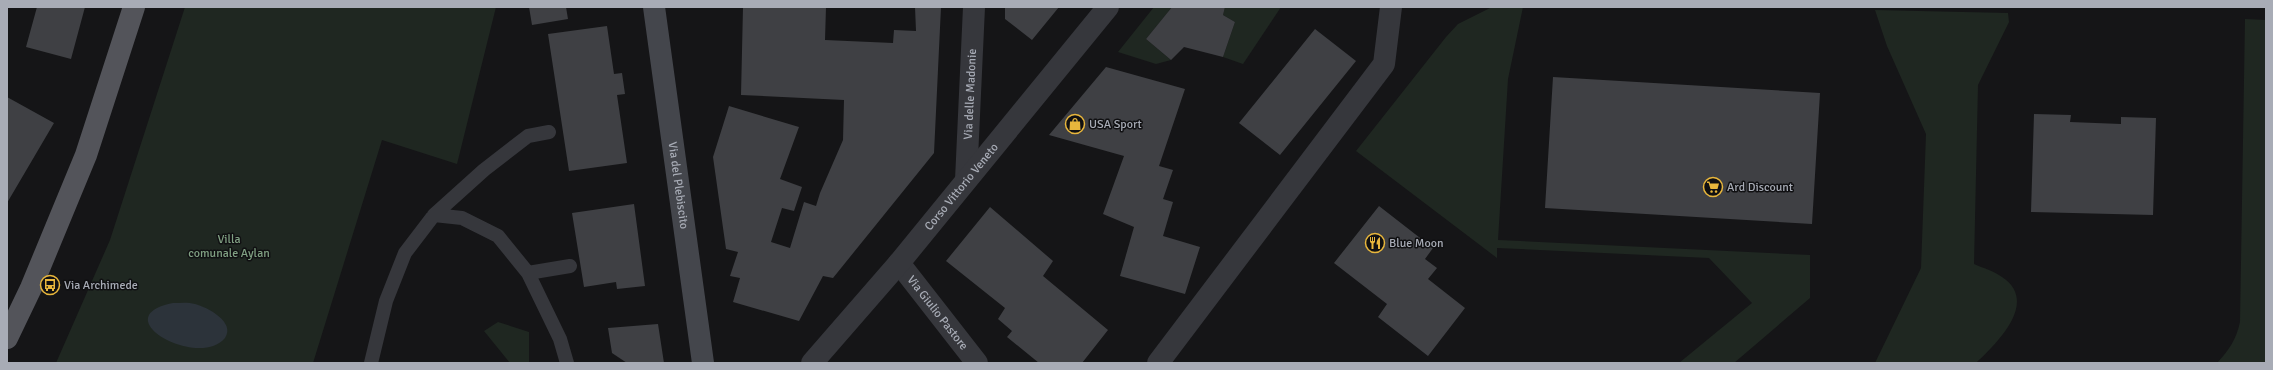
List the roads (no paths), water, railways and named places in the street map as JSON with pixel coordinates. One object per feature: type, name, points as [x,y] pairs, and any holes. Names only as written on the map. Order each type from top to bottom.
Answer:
[{"type":"main road","points":[[7,338],[31,288],[86,155],[134,7]]},
{"type":"street","name":"Via del Plebiscito","points":[[654,7],[703,363]]},
{"type":"street","name":"Via delle Madonie","points":[[966,180],[974,7]]},
{"type":"street","name":"Corso Vittorio Veneto","points":[[812,363],[899,263],[1108,7]]},
{"type":"street","points":[[1158,363],[1384,64],[1391,7]]},
{"type":"street","name":"Via Giulio Pastore","points":[[899,263],[977,363]]},
{"type":"lane","points":[[371,363],[386,301],[405,253],[434,215],[484,170],[528,136],[549,132]]},
{"type":"lane","points":[[434,215],[462,218],[498,236],[528,273],[560,339],[567,363]]},
{"type":"lane","points":[[528,273],[570,266]]},
{"type":"place","name":"USA Sport","points":[[1075,124]]},
{"type":"place","name":"Ard Discount","points":[[1713,187]]},
{"type":"place","name":"Blue Moon","points":[[1375,243]]},
{"type":"place","name":"Via Archimede","points":[[50,285]]},
{"type":"park label","name":"Villa comunale Aylan","points":[[229,246]]}]
